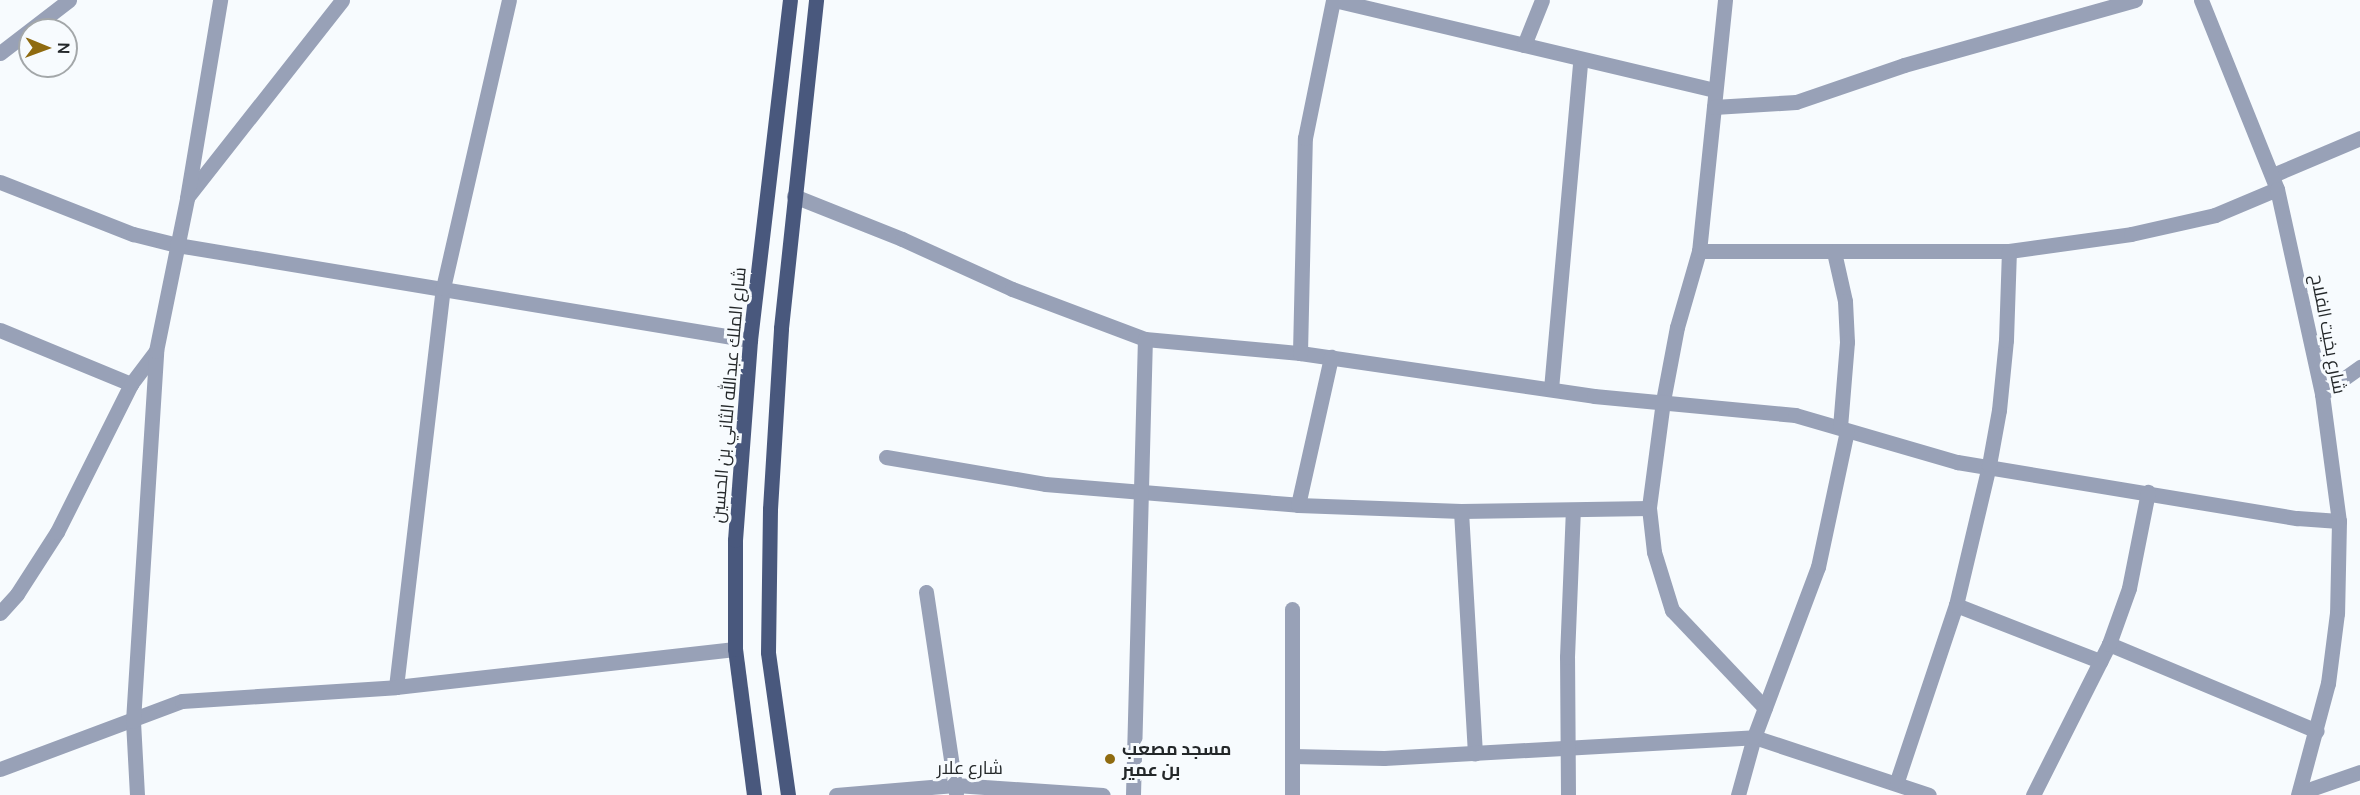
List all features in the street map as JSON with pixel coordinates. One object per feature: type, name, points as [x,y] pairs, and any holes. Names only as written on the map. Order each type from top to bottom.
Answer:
[{"type":"main road","name":"شارع الملك عبدالله الثاني بن الحسين","points":[[754,795],[735,649],[735,529],[750,340],[790,0]]},
{"type":"main road","points":[[788,795],[771,685],[767,627],[773,442],[794,196],[816,0]]},
{"type":"main road","points":[[783,62],[809,64]]},
{"type":"main road","points":[[775,137],[801,140]]},
{"type":"street","points":[[0,53],[69,0]]},
{"type":"street","points":[[137,795],[133,721],[156,351],[187,198],[220,0]]},
{"type":"street","points":[[187,198],[342,0]]},
{"type":"street","points":[[396,687],[443,288],[509,0]]},
{"type":"street","points":[[1300,353],[1305,138],[1334,0],[1524,45],[1581,61],[1715,90]]},
{"type":"street","points":[[1524,45],[1542,0]]},
{"type":"street","points":[[1725,0],[1699,251],[1663,401],[1649,508],[1654,552],[1672,610],[1766,708]]},
{"type":"street","points":[[1714,107],[1796,102],[1904,65],[2135,0]]},
{"type":"street","name":"شارع بخيت الفلاح","points":[[2201,0],[2275,182],[2322,394],[2339,521],[2337,613],[2317,731],[2298,794]]},
{"type":"street","points":[[1551,389],[1581,61]]},
{"type":"street","points":[[1699,251],[2009,250],[2131,234],[2215,215],[2360,138]]},
{"type":"street","points":[[0,182],[133,234],[177,245],[750,340]]},
{"type":"street","points":[[794,196],[902,239],[1012,289],[1145,339],[1300,353],[1551,389],[1795,415],[1937,457],[2297,518],[2339,521]]},
{"type":"street","points":[[1897,781],[1956,605],[1989,465],[2005,352],[2009,250]]},
{"type":"street","points":[[1738,795],[1754,738],[1818,567],[1844,429],[1847,342],[1845,301],[1834,252]]},
{"type":"street","points":[[0,330],[131,384]]},
{"type":"street","points":[[1133,795],[1145,339]]},
{"type":"street","points":[[0,612],[17,594],[57,532],[131,384],[156,351]]},
{"type":"street","points":[[1298,505],[1331,357]]},
{"type":"street","points":[[2322,394],[2360,367]]},
{"type":"street","points":[[886,457],[977,475],[1140,493],[1298,505],[1461,511],[1649,508]]},
{"type":"street","points":[[2033,795],[2109,644],[2129,588],[2148,492]]},
{"type":"street","points":[[1568,795],[1566,657],[1573,510]]},
{"type":"street","points":[[1461,511],[1475,754]]},
{"type":"street","points":[[926,592],[956,790]]},
{"type":"street","points":[[1956,605],[2100,662]]},
{"type":"street","points":[[1292,609],[1292,795]]},
{"type":"street","points":[[2109,644],[2317,731]]},
{"type":"street","points":[[0,769],[133,721],[163,706],[195,699],[396,687],[735,649]]},
{"type":"street","points":[[1292,756],[1384,758],[1754,738],[1897,781],[1925,794]]},
{"type":"street","points":[[2298,794],[2360,772]]},
{"type":"street","name":"شارع علار","points":[[836,795],[956,790],[1103,795]]},
{"type":"place","name":"مسجد مصعب بن عمير","points":[[1110,759]]}]
